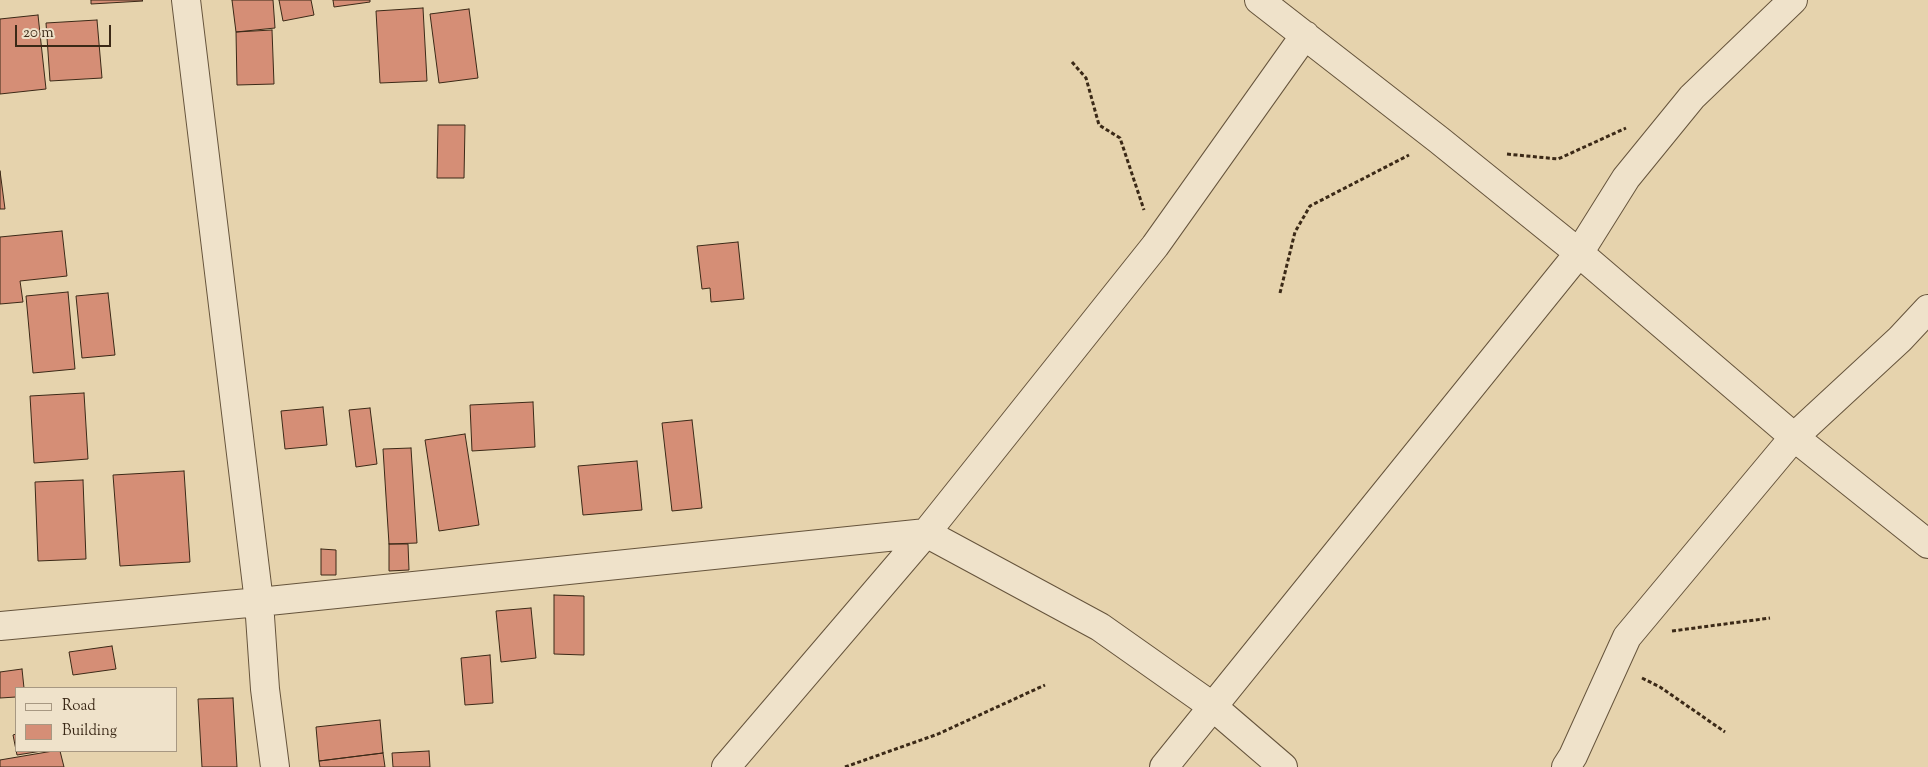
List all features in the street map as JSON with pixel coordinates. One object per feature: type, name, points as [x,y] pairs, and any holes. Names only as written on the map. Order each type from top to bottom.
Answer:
[{"type":"street","points":[[186,0],[259,602],[265,688],[275,767]]},
{"type":"street","points":[[1259,0],[1440,140],[1579,253],[1794,437],[1928,544]]},
{"type":"street","points":[[1164,767],[1579,253],[1626,178],[1692,97],[1793,0]]},
{"type":"street","points":[[726,767],[926,533],[1155,246],[1305,35]]},
{"type":"street","points":[[1566,767],[1573,756],[1627,637],[1794,437],[1900,340],[1928,309]]},
{"type":"street","points":[[0,626],[259,602],[926,533],[1100,627],[1212,706],[1283,767]]},
{"type":"path","points":[[1072,62],[1086,78],[1099,125],[1120,138],[1155,246]]},
{"type":"path","points":[[1627,637],[1770,618]]},
{"type":"path","points":[[1614,664],[1660,687],[1725,732]]},
{"type":"path","points":[[845,767],[938,734],[1045,685]]},
{"type":"building","points":[[91,0],[142,0],[143,1],[91,4]]},
{"type":"building","points":[[232,0],[273,0],[275,28],[236,32]]},
{"type":"building","points":[[279,0],[311,0],[314,15],[283,21]]},
{"type":"building","points":[[333,0],[370,0],[370,2],[334,7]]},
{"type":"building","points":[[423,8],[427,81],[380,83],[376,11]]},
{"type":"building","points":[[469,9],[478,78],[439,83],[430,14]]},
{"type":"building","points":[[38,15],[46,89],[0,94],[0,19]]},
{"type":"building","points":[[97,20],[102,78],[50,81],[46,23]]},
{"type":"building","points":[[272,30],[274,84],[237,85],[236,32]]},
{"type":"building","points":[[438,125],[465,125],[464,178],[437,178]]},
{"type":"building","points":[[0,171],[5,209],[0,209]]},
{"type":"building","points":[[62,231],[67,276],[20,281],[23,302],[0,304],[0,237]]},
{"type":"building","points":[[738,242],[744,299],[711,302],[710,288],[702,289],[697,246]]},
{"type":"building","points":[[68,292],[75,369],[33,373],[26,296]]},
{"type":"building","points":[[108,293],[115,355],[82,358],[76,296]]},
{"type":"building","points":[[84,393],[88,459],[34,463],[30,396]]},
{"type":"building","points":[[533,402],[535,447],[472,451],[470,405]]},
{"type":"building","points":[[323,407],[327,445],[285,449],[281,411]]},
{"type":"building","points":[[370,408],[377,464],[356,467],[349,410]]},
{"type":"building","points":[[692,420],[702,508],[672,511],[662,423]]},
{"type":"building","points":[[465,434],[479,525],[439,531],[425,440]]},
{"type":"building","points":[[411,448],[417,543],[389,544],[383,449]]},
{"type":"building","points":[[637,461],[642,510],[583,515],[578,466]]},
{"type":"building","points":[[184,471],[190,562],[120,566],[113,475]]},
{"type":"building","points":[[83,480],[86,559],[38,561],[35,482]]},
{"type":"building","points":[[389,544],[408,544],[409,570],[389,571]]},
{"type":"building","points":[[321,549],[336,550],[336,575],[321,575]]},
{"type":"building","points":[[554,595],[584,596],[584,655],[554,654]]},
{"type":"building","points":[[531,608],[536,658],[501,662],[496,611]]},
{"type":"building","points":[[112,646],[116,669],[73,675],[69,652]]},
{"type":"building","points":[[490,655],[493,703],[465,705],[461,658]]},
{"type":"building","points":[[22,669],[24,687],[15,687],[15,697],[0,698],[0,672]]},
{"type":"building","points":[[233,698],[237,767],[202,767],[198,699]]},
{"type":"building","points":[[380,720],[383,753],[319,761],[316,727]]},
{"type":"building","points":[[429,751],[430,767],[393,767],[392,753]]},
{"type":"building","points":[[16,752],[36,752],[17,755]]},
{"type":"building","points":[[47,752],[60,752],[64,767],[0,767],[0,760]]},
{"type":"building","points":[[383,753],[385,767],[320,767],[319,761]]}]
